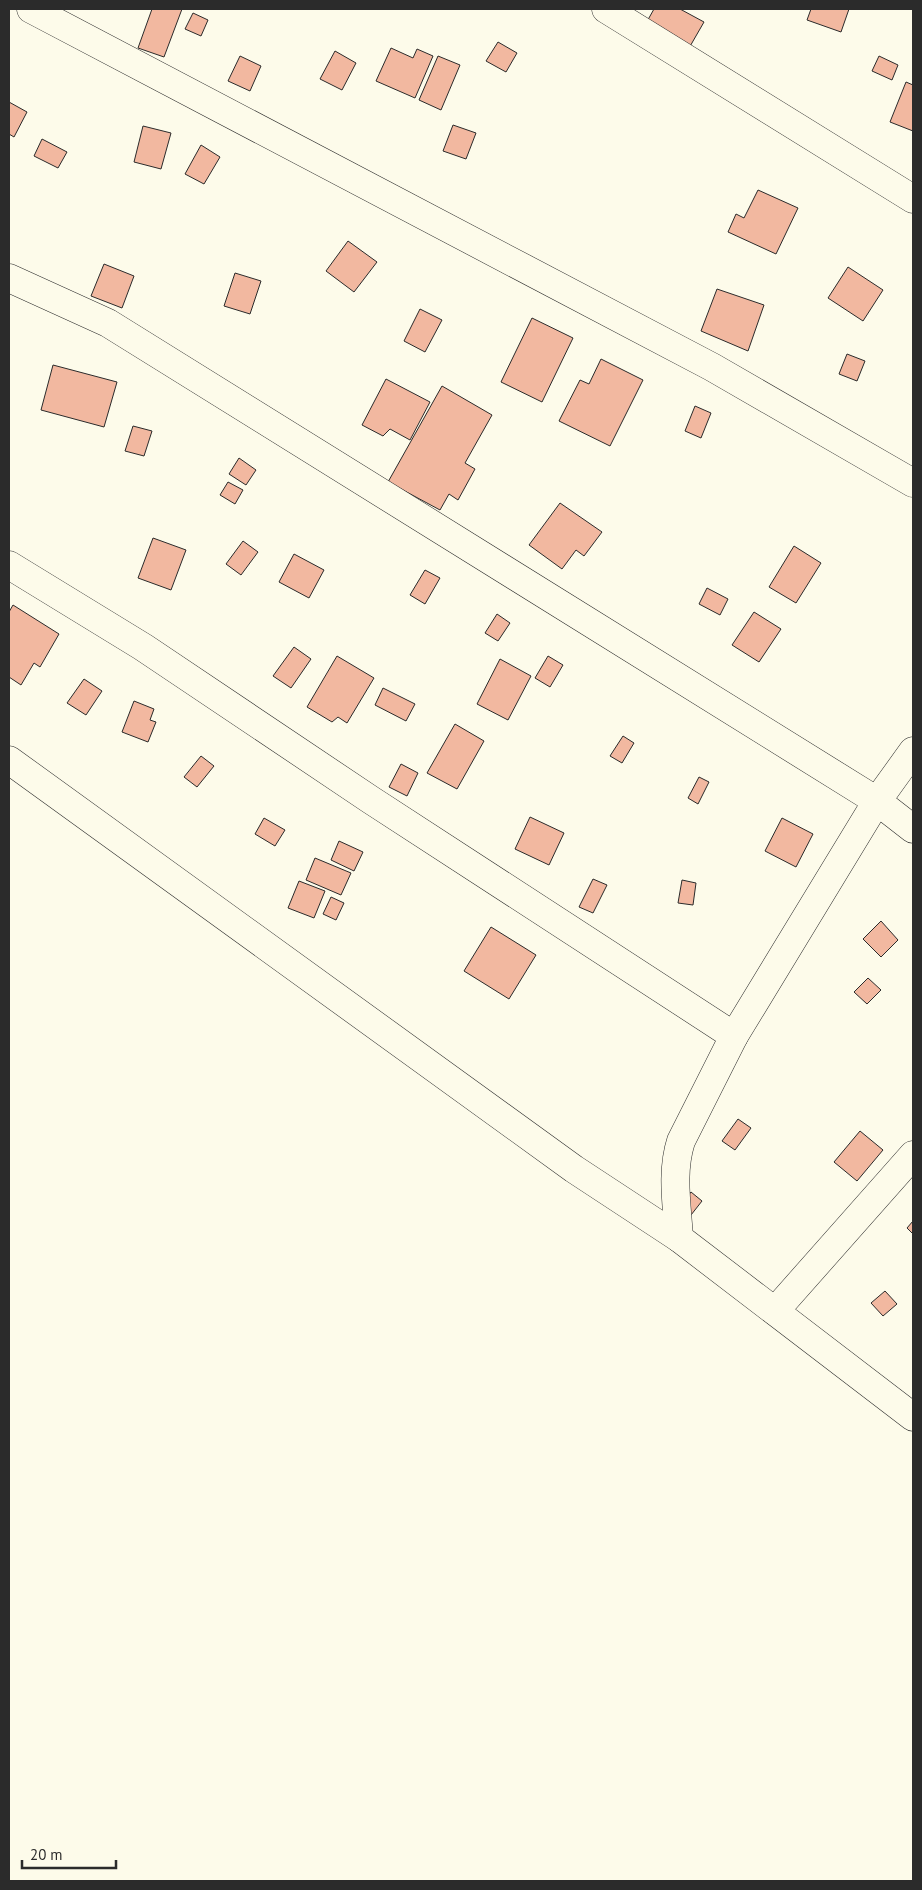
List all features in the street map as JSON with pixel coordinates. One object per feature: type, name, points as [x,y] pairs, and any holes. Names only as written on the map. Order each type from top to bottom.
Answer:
[{"type":"street","points":[[31,9],[712,367],[913,483]]},
{"type":"street","points":[[606,9],[913,198]]},
{"type":"street","points":[[9,278],[108,323],[877,801],[913,829]]},
{"type":"street","points":[[9,565],[143,647],[371,800],[734,1036]]},
{"type":"street","points":[[678,1238],[675,1192],[676,1156],[681,1141],[734,1036],[877,801],[913,751]]},
{"type":"street","points":[[9,760],[574,1169],[678,1238],[913,1417]]},
{"type":"street","points":[[774,1311],[913,1155]]},
{"type":"building","points":[[152,9],[182,9],[164,57],[138,48]]},
{"type":"building","points":[[654,9],[680,9],[704,22],[681,62],[645,25]]},
{"type":"building","points":[[811,9],[849,9],[841,32],[807,20]]},
{"type":"building","points":[[193,13],[208,20],[201,36],[185,29]]},
{"type":"building","points":[[498,42],[517,53],[506,72],[486,61]]},
{"type":"building","points":[[391,48],[413,58],[417,49],[433,56],[415,98],[376,81]]},
{"type":"building","points":[[335,51],[356,63],[342,90],[320,79]]},
{"type":"building","points":[[240,56],[261,66],[250,91],[228,81]]},
{"type":"building","points":[[438,56],[460,65],[441,110],[419,100]]},
{"type":"building","points":[[879,56],[898,65],[892,80],[872,71]]},
{"type":"building","points":[[906,82],[913,85],[913,131],[890,122]]},
{"type":"building","points":[[9,102],[27,112],[14,137],[9,134]]},
{"type":"building","points":[[453,125],[476,133],[466,159],[443,151]]},
{"type":"building","points":[[143,126],[171,133],[161,169],[134,162]]},
{"type":"building","points":[[42,139],[67,152],[58,168],[34,156]]},
{"type":"building","points":[[201,145],[220,157],[204,184],[185,174]]},
{"type":"building","points":[[758,190],[798,208],[776,254],[728,232],[736,214],[744,218]]},
{"type":"building","points":[[348,241],[377,262],[354,292],[326,271]]},
{"type":"building","points":[[104,264],[134,276],[122,308],[91,296]]},
{"type":"building","points":[[848,267],[883,290],[863,321],[828,298]]},
{"type":"building","points":[[235,273],[261,281],[250,314],[224,306]]},
{"type":"building","points":[[717,289],[764,305],[748,351],[701,331]]},
{"type":"building","points":[[420,309],[442,320],[425,352],[404,341]]},
{"type":"building","points":[[532,318],[573,338],[542,402],[501,382]]},
{"type":"building","points":[[847,354],[865,361],[857,381],[839,374]]},
{"type":"building","points":[[601,359],[643,380],[610,446],[559,421],[580,380],[589,384]]},
{"type":"building","points":[[53,365],[117,382],[104,427],[41,410]]},
{"type":"building","points":[[386,379],[430,402],[410,440],[390,429],[383,436],[362,425]]},
{"type":"building","points":[[442,386],[492,415],[465,463],[475,469],[458,500],[449,494],[440,510],[388,482]]},
{"type":"building","points":[[695,406],[711,413],[701,438],[685,431]]},
{"type":"building","points":[[133,426],[152,431],[144,456],[125,451]]},
{"type":"building","points":[[239,458],[256,470],[246,485],[229,474]]},
{"type":"building","points":[[228,482],[243,490],[235,504],[220,495]]},
{"type":"building","points":[[560,503],[602,532],[584,556],[576,550],[562,569],[529,545]]},
{"type":"building","points":[[153,538],[186,550],[171,590],[138,578]]},
{"type":"building","points":[[243,541],[258,552],[241,575],[226,564]]},
{"type":"building","points":[[794,546],[821,563],[796,603],[769,587]]},
{"type":"building","points":[[294,554],[324,570],[309,598],[279,582]]},
{"type":"building","points":[[425,570],[440,578],[425,604],[410,595]]},
{"type":"building","points":[[707,588],[728,599],[720,615],[699,604]]},
{"type":"building","points":[[13,605],[59,634],[40,667],[34,663],[21,685],[9,677],[9,612]]},
{"type":"building","points":[[754,612],[781,629],[759,662],[732,645]]},
{"type":"building","points":[[497,614],[510,623],[498,641],[485,633]]},
{"type":"building","points":[[294,647],[311,659],[291,688],[273,676]]},
{"type":"building","points":[[337,656],[374,678],[347,723],[338,717],[332,722],[307,707]]},
{"type":"building","points":[[548,656],[563,665],[550,687],[535,678]]},
{"type":"building","points":[[500,659],[531,676],[508,720],[477,704]]},
{"type":"building","points":[[84,679],[102,691],[86,715],[67,703]]},
{"type":"building","points":[[383,688],[415,704],[406,721],[375,705]]},
{"type":"building","points":[[134,701],[154,709],[150,720],[156,722],[148,742],[122,732]]},
{"type":"building","points":[[455,724],[484,741],[457,789],[427,773]]},
{"type":"building","points":[[623,736],[634,743],[622,763],[610,756]]},
{"type":"building","points":[[201,756],[214,766],[197,787],[184,777]]},
{"type":"building","points":[[401,764],[418,773],[407,796],[389,787]]},
{"type":"building","points":[[699,777],[709,782],[698,804],[688,798]]},
{"type":"building","points":[[530,817],[564,833],[549,865],[515,849]]},
{"type":"building","points":[[264,818],[285,830],[275,846],[255,834]]},
{"type":"building","points":[[782,818],[813,834],[796,867],[765,851]]},
{"type":"building","points":[[339,841],[363,852],[354,871],[331,860]]},
{"type":"building","points":[[315,858],[351,873],[341,895],[306,880]]},
{"type":"building","points":[[593,879],[607,885],[593,913],[579,907]]},
{"type":"building","points":[[682,880],[696,883],[693,905],[678,903]]},
{"type":"building","points":[[299,881],[325,891],[314,918],[288,908]]},
{"type":"building","points":[[331,897],[344,903],[336,920],[323,914]]},
{"type":"building","points":[[881,921],[898,940],[881,957],[863,939]]},
{"type":"building","points":[[491,927],[536,955],[509,999],[464,971]]},
{"type":"building","points":[[868,978],[881,990],[867,1004],[854,992]]},
{"type":"building","points":[[738,1119],[751,1128],[735,1150],[722,1141]]},
{"type":"building","points":[[860,1131],[883,1150],[857,1181],[834,1162]]},
{"type":"building","points":[[691,1192],[702,1201],[691,1215],[680,1206]]},
{"type":"building","points":[[913,1221],[913,1234],[907,1228]]},
{"type":"building","points":[[885,1291],[897,1304],[883,1316],[871,1303]]}]
